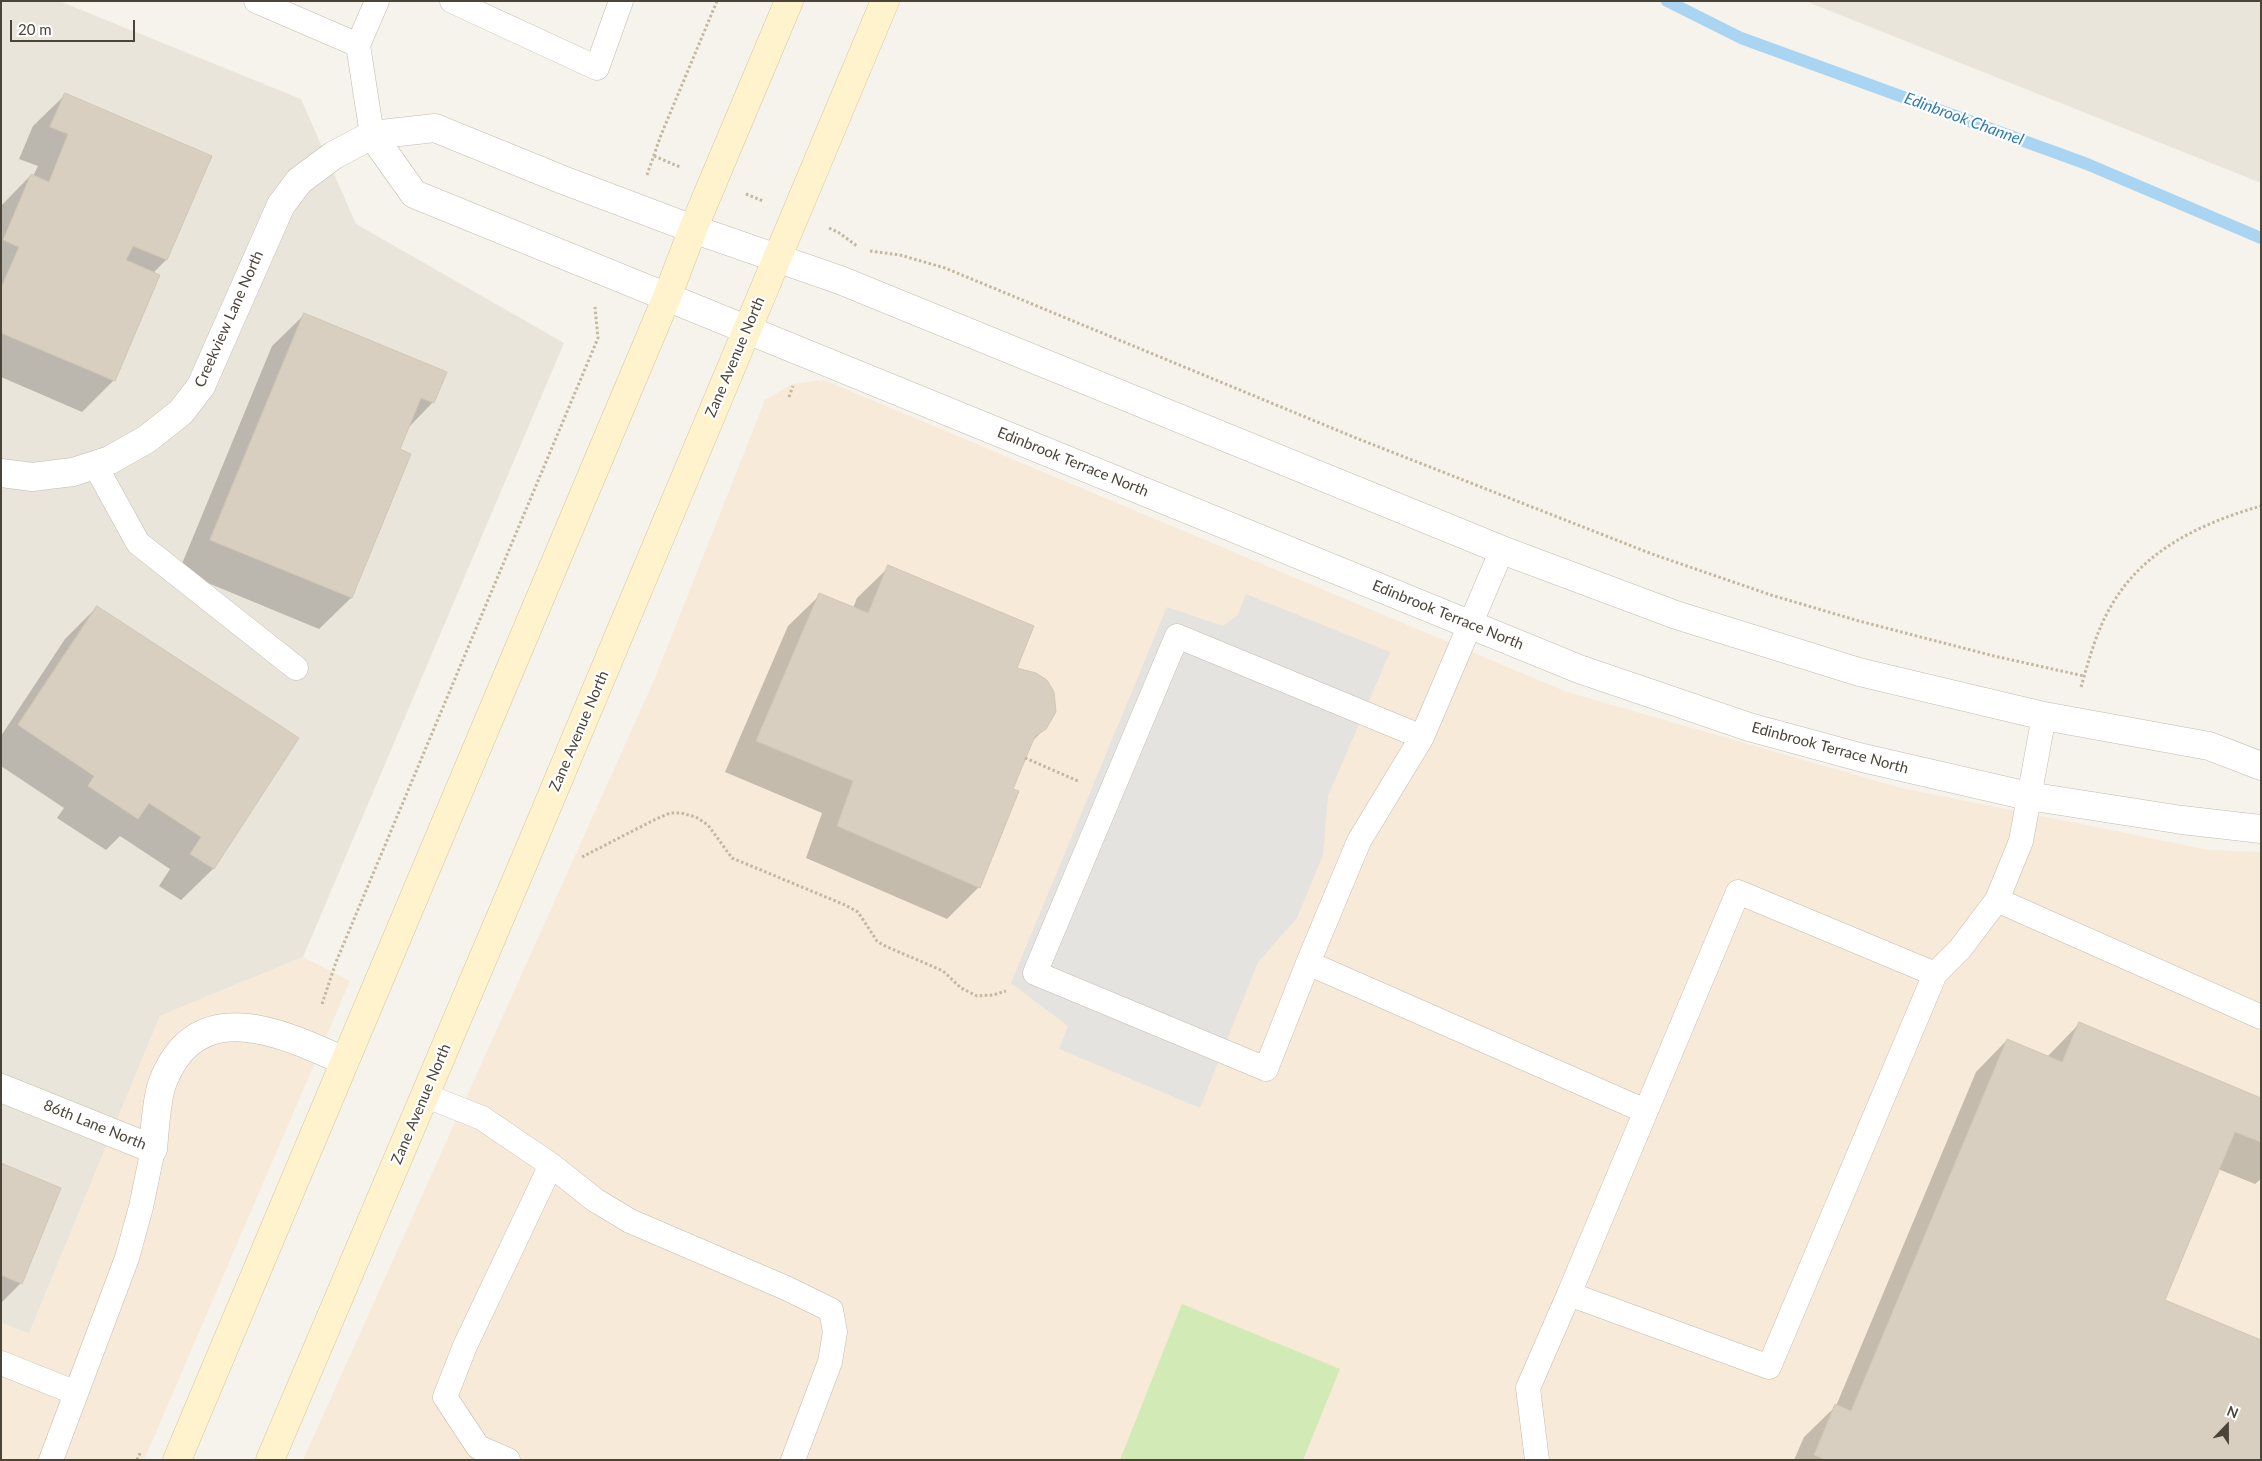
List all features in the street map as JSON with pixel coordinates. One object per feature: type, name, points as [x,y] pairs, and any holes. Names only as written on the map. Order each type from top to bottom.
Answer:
[{"type":"main road","points":[[176,1460],[667,296],[693,229],[789,1]]},
{"type":"main road","name":"Zane Avenue North","points":[[270,1460],[360,1252],[884,1]]},
{"type":"street","name":"Creekview Lane North","points":[[1,473],[32,477],[73,472],[110,460],[147,438],[181,412],[200,386],[281,206],[299,181],[334,155],[372,134],[435,128],[563,180],[693,229]]},
{"type":"street","points":[[372,134],[414,194],[667,296]]},
{"type":"street","points":[[693,229],[826,275],[1502,550],[1676,615],[1764,644],[1859,672],[2044,716],[2209,746],[2261,766]]},
{"type":"street","name":"Edinbrook Terrace North","points":[[667,296],[1580,669],[1749,727],[1863,758],[2028,796],[2182,820],[2261,829]]},
{"type":"street","name":"86th Lane North","points":[[1,1088],[153,1148],[161,1086],[170,1065],[188,1045],[204,1034],[229,1026],[258,1028],[308,1044],[344,1061]]},
{"type":"lane","points":[[256,1],[358,45]]},
{"type":"lane","points":[[372,134],[358,45],[377,1]]},
{"type":"lane","points":[[452,1],[597,68],[621,1]]},
{"type":"lane","points":[[95,465],[138,543],[296,668]]},
{"type":"lane","points":[[1422,738],[1178,636],[1109,794],[1035,974],[1266,1068],[1359,841],[1422,738],[1502,550]]},
{"type":"lane","points":[[1569,1294],[1769,1367],[1935,974],[1960,949],[1998,900],[2021,841],[2044,716]]},
{"type":"lane","points":[[1537,1460],[1528,1388],[1738,892],[1935,974]]},
{"type":"lane","points":[[1998,900],[2261,1018]]},
{"type":"lane","points":[[1308,963],[1645,1111]]},
{"type":"lane","points":[[424,1096],[482,1118],[551,1166],[595,1200],[630,1221],[786,1288],[831,1310],[835,1332],[830,1362],[793,1460]]},
{"type":"lane","points":[[51,1460],[127,1258],[142,1208],[153,1148]]},
{"type":"lane","points":[[508,1460],[478,1447],[445,1397],[465,1346],[551,1166]]},
{"type":"lane","points":[[1,1363],[76,1393]]},
{"type":"path","points":[[647,174],[717,1]]},
{"type":"path","points":[[654,156],[838,232],[863,250],[900,256],[945,268],[1356,438],[1652,554],[1771,595],[1859,621],[1994,656],[2084,676],[2092,650],[2110,608],[2133,574],[2163,549],[2189,533],[2233,514],[2261,506]]},
{"type":"path","points":[[826,275],[838,232]]},
{"type":"path","points":[[322,1004],[336,962],[598,338],[594,297]]},
{"type":"path","points":[[789,397],[803,352]]},
{"type":"path","points":[[1025,758],[1109,794]]},
{"type":"path","points":[[582,857],[670,813],[688,815],[708,824],[732,858],[858,912],[876,941],[943,971],[961,988],[977,996],[993,995],[1008,990],[1035,974]]},
{"type":"shaded area","points":[[1,1],[59,1],[301,99],[356,224],[564,343],[303,957],[160,1016],[29,1334],[1,1323]]},
{"type":"shaded area","points":[[1805,1],[2261,1],[2261,183]]},
{"type":"shaded area","points":[[824,380],[1567,692],[1901,788],[2210,850],[2261,852],[2261,1460],[303,1460],[655,678],[765,400],[792,384]]},
{"type":"shaded area","points":[[1246,594],[1390,652],[1328,796],[1323,855],[1297,918],[1258,962],[1200,1108],[1059,1049],[1068,1026],[1011,983],[1167,607],[1223,626],[1238,615]]},
{"type":"shaded area","points":[[303,957],[350,981],[144,1460],[1,1460],[1,1323],[29,1333],[160,1016]]},
{"type":"green space","points":[[1182,1304],[1340,1369],[1303,1460],[1120,1460]]},
{"type":"building","points":[[65,93],[212,156],[167,260],[133,246],[126,260],[160,275],[115,381],[1,333],[1,288],[19,247],[3,240],[31,174],[49,182],[68,134],[50,127]]},
{"type":"building","points":[[304,313],[447,372],[434,403],[421,398],[400,449],[411,454],[352,598],[210,540]]},
{"type":"building","points":[[888,565],[1034,626],[1017,668],[1036,673],[1047,680],[1054,692],[1056,712],[1046,729],[1035,736],[1013,789],[1019,791],[980,888],[837,826],[853,781],[756,741],[819,593],[868,613]]},
{"type":"building","points":[[97,606],[299,738],[214,869],[190,854],[201,837],[149,803],[138,819],[88,786],[94,776],[18,725]]},
{"type":"building","points":[[2079,1022],[2261,1098],[2261,1142],[2235,1132],[2165,1300],[2261,1340],[2261,1460],[1826,1460],[1814,1455],[1835,1404],[1851,1411],[2007,1039],[2062,1062]]},
{"type":"building","points":[[1,1163],[61,1188],[22,1284],[1,1275]]},
{"type":"waterway","name":"Edinbrook Channel","points":[[1667,1],[1741,38],[2087,164],[2261,238]]}]
